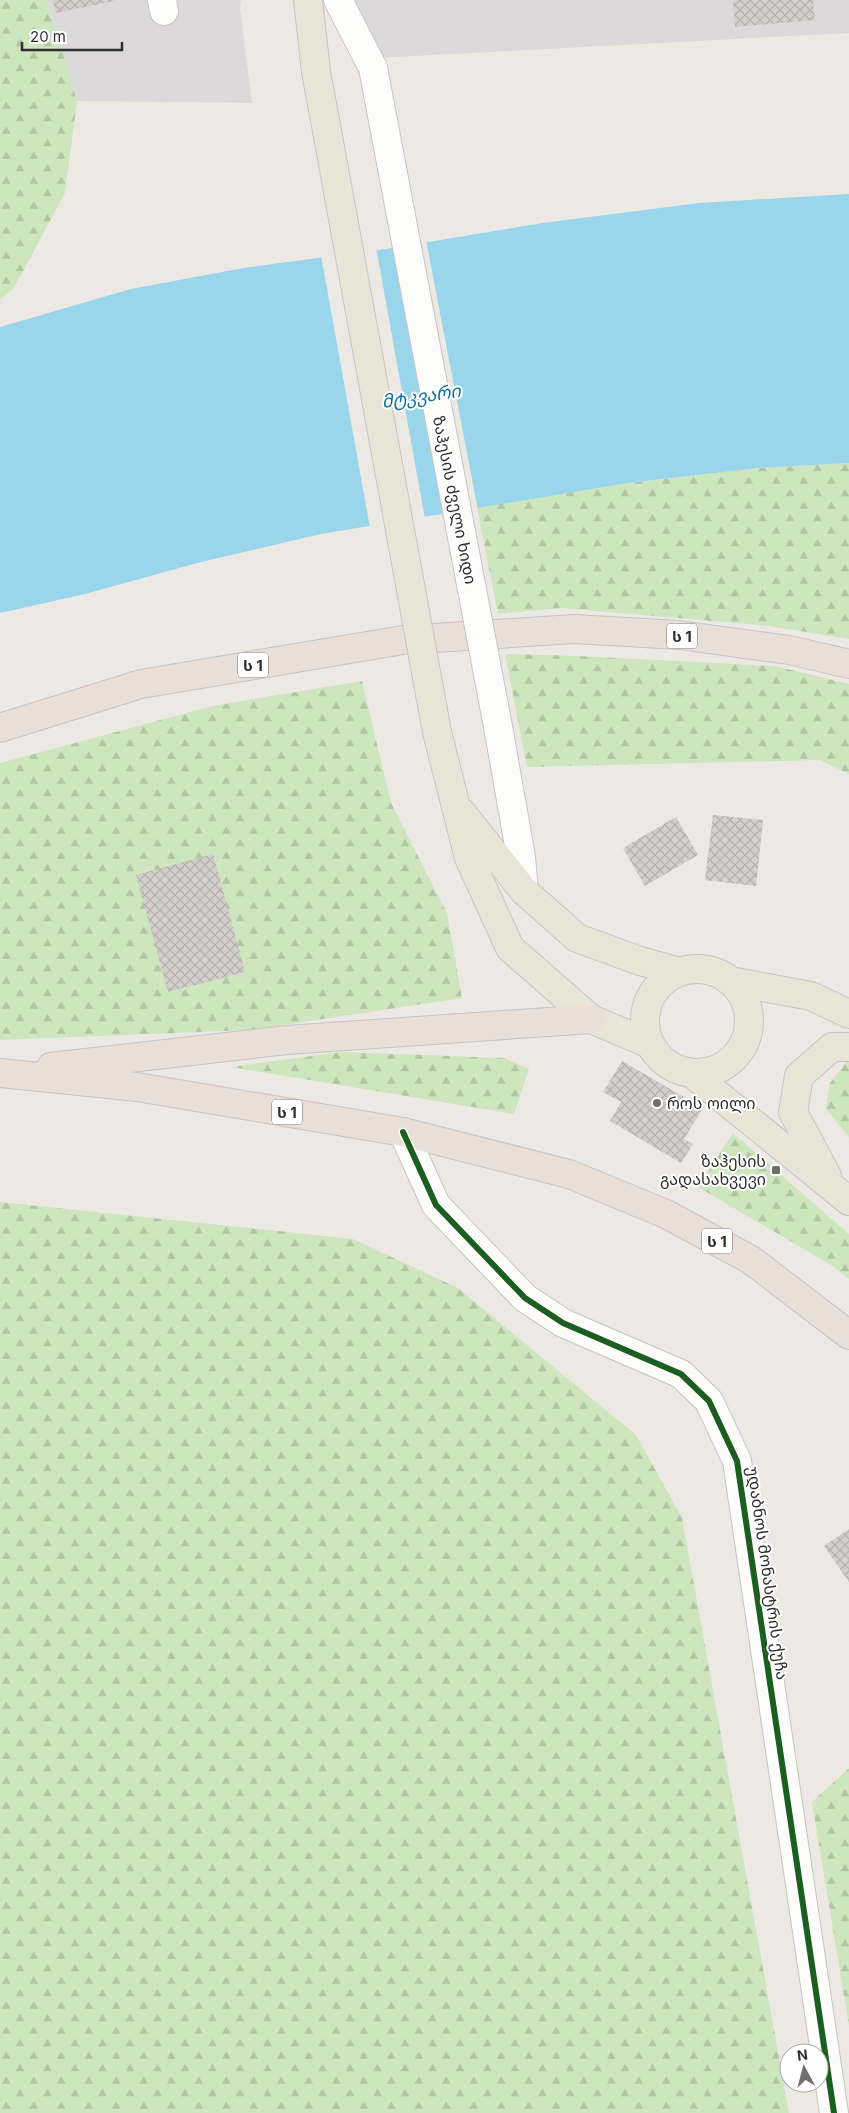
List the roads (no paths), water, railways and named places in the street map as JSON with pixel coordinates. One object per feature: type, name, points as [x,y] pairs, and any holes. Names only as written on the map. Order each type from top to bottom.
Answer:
[{"type":"highway","name":"ს 1","points":[[0,728],[141,684],[403,640],[574,629],[679,635],[789,650],[849,664]]},
{"type":"highway","points":[[0,1073],[287,1040],[591,1019]]},
{"type":"highway","name":"ს 1","points":[[0,1073],[137,1087],[402,1132],[569,1174],[666,1214],[751,1260],[849,1335]]},
{"type":"main road","points":[[308,0],[316,71],[437,732],[469,858],[510,948],[591,1019],[650,1044],[667,1063],[690,1072],[841,1193]]},
{"type":"main road","points":[[456,806],[524,891],[577,938],[640,961],[680,972]]},
{"type":"main road","points":[[650,1044],[645,1016],[649,1001],[656,988],[667,978],[693,969],[706,970],[730,980],[811,996],[849,1014]]},
{"type":"main road","points":[[690,1072],[706,1072],[722,1066],[736,1056],[745,1042],[749,1026],[748,1009],[742,994],[730,980]]},
{"type":"main road","points":[[841,1193],[793,1112],[799,1076],[832,1046],[849,1047]]},
{"type":"street","name":"ზაჰესის ძველი ხიდი","points":[[338,0],[373,68],[499,732],[521,856],[524,891]]},
{"type":"street","name":"უდაბნოს მონასტრის ქუჩა","points":[[402,1132],[436,1205],[525,1298],[562,1323],[681,1374],[709,1401],[737,1460],[834,2113]]},
{"type":"water","name":"მტკვარი","points":[[849,194],[849,463],[758,468],[628,483],[321,534],[201,562],[85,594],[0,613],[0,327],[131,289],[243,268],[386,249],[543,223],[699,203]]},
{"type":"place","name":"როს ოილი","points":[[657,1103]]},
{"type":"place","name":"ზაჰესის გადასახვევი","points":[[776,1170]]}]
